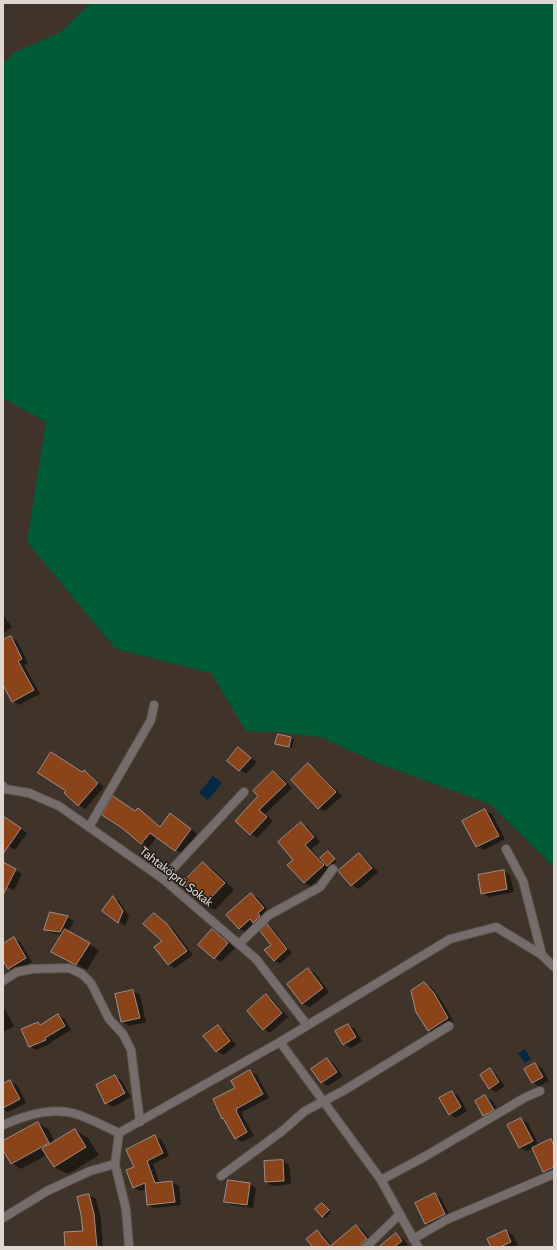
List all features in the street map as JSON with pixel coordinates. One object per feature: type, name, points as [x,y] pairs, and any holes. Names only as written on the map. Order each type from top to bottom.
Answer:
[{"type":"street","points":[[89,827],[151,720],[154,705]]},
{"type":"street","name":"Tahtaköprü Sokak","points":[[4,788],[29,793],[59,806],[162,879],[256,960],[307,1025]]},
{"type":"street","points":[[162,879],[244,792]]},
{"type":"street","points":[[506,848],[523,881],[542,955]]},
{"type":"street","points":[[239,944],[269,915],[320,887],[332,869]]},
{"type":"street","points":[[119,1133],[280,1042],[450,939],[496,927],[542,955],[554,967]]},
{"type":"street","points":[[3,981],[17,972],[25,971],[69,968],[82,974],[90,983],[109,1020],[123,1034],[131,1050],[140,1122]]},
{"type":"street","points":[[221,1176],[281,1132],[305,1111],[323,1102],[449,1026]]},
{"type":"street","points":[[280,1042],[381,1180],[418,1247]]},
{"type":"street","points":[[381,1180],[540,1091]]},
{"type":"street","points":[[3,1125],[29,1115],[48,1112],[64,1113],[78,1115],[119,1133]]},
{"type":"street","points":[[119,1133],[115,1164],[126,1209],[129,1247]]},
{"type":"street","points":[[3,1218],[47,1191],[90,1171],[115,1164]]},
{"type":"street","points":[[413,1239],[448,1219],[554,1174]]},
{"type":"street","points":[[366,1247],[400,1214]]},
{"type":"green space","points":[[90,3],[554,4],[554,870],[553,866],[490,804],[377,763],[321,737],[277,732],[246,731],[211,673],[116,649],[27,542],[46,422],[3,398],[3,64],[15,52],[61,32]]},
{"type":"water","points":[[213,776],[222,783],[208,800],[199,793]]},
{"type":"water","points":[[525,1049],[531,1059],[525,1063],[518,1053]]},
{"type":"building","points":[[11,636],[22,659],[18,661],[34,690],[12,702],[3,685],[3,640]]},
{"type":"building","points":[[278,734],[291,737],[289,747],[275,744]]},
{"type":"building","points":[[238,747],[251,758],[239,771],[227,761]]},
{"type":"building","points":[[51,752],[82,772],[84,770],[98,783],[78,806],[64,793],[66,791],[38,773]]},
{"type":"building","points":[[308,763],[336,792],[318,809],[291,780]]},
{"type":"building","points":[[273,771],[286,784],[259,810],[267,817],[250,835],[235,821],[258,796],[253,791]]},
{"type":"building","points":[[113,796],[135,811],[138,808],[160,827],[170,813],[191,829],[175,851],[150,833],[141,844],[122,828],[102,815]]},
{"type":"building","points":[[485,809],[499,836],[476,847],[462,821]]},
{"type":"building","points":[[3,816],[21,828],[3,854]]},
{"type":"building","points":[[301,822],[314,837],[305,845],[324,865],[304,883],[287,865],[293,860],[278,842]]},
{"type":"building","points":[[328,851],[335,859],[327,866],[320,858]]},
{"type":"building","points":[[359,853],[372,868],[351,886],[338,871]]},
{"type":"building","points":[[3,862],[16,869],[3,895]]},
{"type":"building","points":[[203,862],[225,883],[204,905],[182,883]]},
{"type":"building","points":[[504,870],[507,889],[481,894],[478,875]]},
{"type":"building","points":[[251,893],[264,908],[258,913],[260,916],[253,923],[250,919],[239,929],[226,915]]},
{"type":"building","points":[[113,896],[123,911],[118,923],[102,911]]},
{"type":"building","points":[[50,912],[68,916],[60,932],[44,930]]},
{"type":"building","points":[[154,913],[167,924],[187,951],[168,965],[154,947],[162,941],[143,924]]},
{"type":"building","points":[[267,924],[287,949],[274,961],[264,950],[271,945],[260,931]]},
{"type":"building","points":[[65,929],[90,943],[76,965],[51,952]]},
{"type":"building","points":[[212,929],[228,943],[214,959],[198,945]]},
{"type":"building","points":[[14,937],[26,958],[8,969],[3,960],[3,944]]},
{"type":"building","points":[[308,968],[323,988],[302,1004],[287,984]]},
{"type":"building","points":[[424,982],[434,993],[448,1018],[428,1031],[416,1012],[411,991]]},
{"type":"building","points":[[133,990],[140,1018],[121,1022],[115,994]]},
{"type":"building","points":[[266,994],[282,1013],[263,1030],[247,1011]]},
{"type":"building","points":[[58,1014],[65,1026],[45,1038],[46,1040],[29,1047],[21,1029],[38,1022],[40,1025]]},
{"type":"building","points":[[348,1024],[356,1037],[343,1045],[335,1031]]},
{"type":"building","points":[[218,1025],[230,1041],[216,1052],[203,1036]]},
{"type":"building","points":[[327,1058],[337,1072],[321,1083],[311,1069]]},
{"type":"building","points":[[535,1063],[543,1077],[532,1083],[524,1069]]},
{"type":"building","points":[[490,1068],[499,1082],[489,1089],[480,1075]]},
{"type":"building","points":[[250,1070],[263,1094],[236,1109],[247,1132],[235,1139],[223,1118],[222,1119],[213,1099],[235,1088],[231,1081]]},
{"type":"building","points":[[115,1075],[125,1093],[105,1104],[96,1085]]},
{"type":"building","points":[[10,1080],[20,1099],[3,1108],[3,1084]]},
{"type":"building","points":[[452,1091],[461,1107],[449,1115],[439,1098]]},
{"type":"building","points":[[485,1095],[494,1110],[483,1116],[475,1101]]},
{"type":"building","points":[[521,1118],[533,1141],[519,1148],[507,1125]]},
{"type":"building","points":[[38,1122],[49,1143],[11,1164],[3,1150],[3,1141]]},
{"type":"building","points":[[75,1129],[86,1147],[54,1167],[42,1149]]},
{"type":"building","points":[[155,1135],[163,1153],[147,1161],[155,1183],[172,1181],[175,1202],[147,1205],[145,1183],[133,1188],[126,1170],[134,1167],[126,1150]]},
{"type":"building","points":[[551,1139],[554,1146],[554,1167],[543,1172],[532,1148]]},
{"type":"building","points":[[283,1160],[284,1181],[265,1182],[264,1161]]},
{"type":"building","points":[[228,1180],[250,1183],[247,1205],[224,1202]]},
{"type":"building","points":[[435,1193],[445,1214],[425,1224],[415,1203]]},
{"type":"building","points":[[89,1194],[94,1214],[97,1247],[65,1247],[64,1232],[83,1231],[77,1197]]},
{"type":"building","points":[[322,1203],[329,1210],[322,1217],[315,1209]]},
{"type":"building","points":[[356,1225],[367,1239],[362,1243],[361,1247],[313,1247],[306,1239],[317,1230],[330,1246]]},
{"type":"building","points":[[506,1230],[511,1242],[500,1247],[491,1247],[487,1239]]},
{"type":"building","points":[[396,1233],[402,1241],[394,1247],[379,1247]]}]
